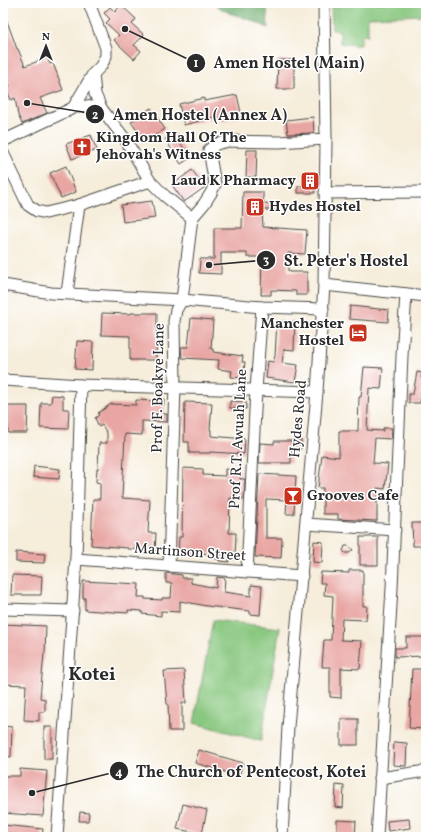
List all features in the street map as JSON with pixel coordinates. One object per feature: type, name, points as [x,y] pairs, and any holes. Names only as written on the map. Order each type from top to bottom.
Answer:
[{"type":"street","points":[[73,108],[93,74],[101,66],[107,52],[89,3]]},
{"type":"street","name":"Hydes Road","points":[[282,837],[288,727],[317,392],[324,285],[326,139],[324,3]]},
{"type":"street","points":[[93,74],[95,94],[101,108],[125,139],[150,181],[165,196],[192,218],[204,204],[215,184],[209,150],[216,144],[229,141],[279,142],[326,139]]},
{"type":"street","points":[[3,141],[73,108],[83,106],[101,108]]},
{"type":"street","points":[[3,153],[28,206],[37,211],[46,213],[79,205],[150,181]]},
{"type":"street","points":[[325,192],[426,192]]},
{"type":"street","points":[[67,293],[79,205]]},
{"type":"street","name":"Prof F. Boakye Lane","points":[[169,566],[175,387],[174,321],[176,310],[182,300],[192,218]]},
{"type":"street","points":[[3,285],[51,293],[182,300],[262,307],[322,309]]},
{"type":"street","points":[[324,285],[426,296]]},
{"type":"street","points":[[377,837],[395,530],[406,294]]},
{"type":"street","name":"Prof R.T. Awuah Lane","points":[[247,572],[256,390],[262,307]]},
{"type":"street","points":[[3,380],[81,385],[317,392]]},
{"type":"street","points":[[57,837],[76,558],[81,385]]},
{"type":"street","points":[[306,524],[395,530]]},
{"type":"street","name":"Martinson Street","points":[[76,558],[302,576]]},
{"type":"street","points":[[3,609],[73,611]]},
{"type":"street","points":[[380,778],[426,770]]},
{"type":"green space","points":[[212,3],[265,3],[267,8],[268,28],[251,20],[229,13]]},
{"type":"green space","points":[[265,3],[319,3],[319,4],[267,8]]},
{"type":"green space","points":[[339,3],[426,3],[426,15],[368,17],[368,35],[361,35],[361,45],[354,45],[340,43],[340,31],[332,30],[331,7],[339,7]]},
{"type":"green space","points":[[213,620],[280,628],[261,741],[194,723]]},
{"type":"building","points":[[121,5],[136,19],[132,24],[144,35],[134,45],[141,51],[134,59],[114,40],[119,35],[106,23],[110,19],[104,13],[110,7],[115,12]]},
{"type":"building","points":[[3,13],[25,66],[47,58],[50,64],[53,63],[63,90],[40,98],[47,113],[22,124],[18,115],[15,98],[11,100],[6,88],[10,86],[3,68]]},
{"type":"building","points":[[278,60],[294,60],[294,89],[277,89]]},
{"type":"building","points":[[237,95],[242,117],[219,121],[218,116],[184,125],[179,104],[204,98],[204,101]]},
{"type":"building","points":[[151,108],[165,129],[145,142],[131,122]]},
{"type":"building","points":[[313,117],[314,133],[288,134],[286,120]]},
{"type":"building","points":[[174,133],[190,158],[181,164],[165,139]]},
{"type":"building","name":"Kingdom Hall Of The Jehovah's Witness","points":[[91,135],[97,150],[72,159],[66,144]]},
{"type":"building","points":[[247,150],[257,150],[256,177],[246,177]]},
{"type":"building","points":[[66,166],[76,192],[61,198],[50,173]]},
{"type":"building","points":[[192,170],[205,187],[184,202],[172,185]]},
{"type":"building","name":"Laud K Pharmacy","points":[[309,173],[315,173],[315,193],[298,193],[298,186],[305,186],[305,176],[308,176]]},
{"type":"building","points":[[243,192],[263,192],[263,203],[278,204],[278,210],[262,210],[263,227],[307,230],[305,254],[288,253],[288,271],[307,272],[307,295],[296,295],[296,291],[271,290],[271,295],[261,295],[262,257],[247,257],[247,253],[221,253],[221,274],[199,273],[200,259],[214,259],[214,228],[242,228]]},
{"type":"building","points":[[152,201],[155,218],[123,222],[121,205]]},
{"type":"building","points":[[350,306],[389,310],[388,322],[349,319]]},
{"type":"building","points":[[102,313],[157,313],[156,360],[130,360],[130,336],[101,335]]},
{"type":"building","points":[[191,318],[213,320],[211,349],[213,349],[213,352],[243,356],[242,362],[245,362],[243,378],[231,377],[232,371],[218,369],[219,360],[182,358],[181,347],[188,347]]},
{"type":"building","points":[[277,321],[295,322],[294,350],[284,349],[282,363],[298,365],[295,382],[266,378],[268,361],[273,362],[275,356]]},
{"type":"building","points":[[77,341],[93,342],[92,370],[75,369]]},
{"type":"building","points":[[364,367],[383,368],[381,389],[369,388],[367,430],[383,431],[383,428],[392,428],[391,439],[375,438],[373,463],[388,464],[385,489],[377,488],[377,521],[338,519],[338,514],[323,514],[323,488],[318,488],[322,455],[339,457],[339,431],[358,431],[359,397],[361,397]]},
{"type":"building","points":[[417,372],[422,373],[421,378],[426,379],[426,392],[421,391],[420,403],[409,403],[409,394],[413,394]]},
{"type":"building","points":[[52,395],[63,396],[63,409],[69,409],[68,429],[40,428],[41,403],[51,403]]},
{"type":"building","points":[[156,399],[164,399],[163,414],[167,414],[167,422],[142,421],[142,435],[125,434],[122,498],[150,500],[148,533],[156,533],[155,552],[91,545],[93,499],[100,499],[100,483],[96,482],[99,443],[107,443],[107,433],[102,425],[99,427],[95,418],[99,415],[98,413],[111,404],[136,405],[136,400],[155,401]]},
{"type":"building","points":[[230,401],[246,402],[246,409],[230,408]]},
{"type":"building","points":[[185,402],[212,403],[211,436],[245,439],[244,454],[210,452],[189,453],[189,442],[184,442]]},
{"type":"building","points":[[8,406],[28,406],[27,433],[8,433]]},
{"type":"building","points":[[301,440],[301,449],[291,449],[291,463],[259,463],[260,443],[274,444],[274,441]]},
{"type":"building","points":[[34,466],[60,469],[59,479],[33,477]]},
{"type":"building","points":[[183,468],[203,469],[203,475],[225,476],[225,469],[241,470],[240,479],[245,479],[244,499],[230,498],[229,533],[236,533],[235,559],[229,559],[229,562],[219,561],[219,559],[216,559],[216,554],[199,553],[199,556],[178,555],[179,537],[182,537]]},
{"type":"building","points":[[259,474],[296,476],[294,514],[286,514],[287,500],[266,499],[266,538],[282,538],[281,558],[255,557]]},
{"type":"building","points":[[412,523],[426,523],[426,546],[413,546]]},
{"type":"building","points":[[360,537],[378,537],[378,565],[360,565]]},
{"type":"building","points":[[314,541],[323,542],[322,563],[313,562]]},
{"type":"building","points":[[345,546],[349,546],[353,550],[349,553],[345,553],[343,551]]},
{"type":"building","points":[[16,552],[45,554],[44,563],[16,562]]},
{"type":"building","points":[[349,570],[363,570],[363,606],[367,606],[366,620],[342,619],[341,640],[362,641],[360,669],[341,668],[341,698],[330,697],[330,667],[322,667],[324,640],[331,640],[333,596],[324,595],[325,583],[320,583],[321,572],[349,573]]},
{"type":"building","points":[[166,573],[182,575],[182,578],[191,578],[191,583],[216,588],[217,577],[225,578],[224,592],[251,596],[251,585],[262,586],[260,615],[250,614],[250,611],[180,601],[180,612],[161,611],[161,616],[142,614],[142,611],[128,610],[128,613],[85,610],[83,581],[139,584],[138,597],[162,600],[162,598],[171,598],[172,583],[166,583]]},
{"type":"building","points":[[12,575],[42,576],[41,595],[11,595]]},
{"type":"building","points":[[3,624],[46,626],[45,653],[40,698],[45,699],[45,712],[39,712],[39,721],[24,720],[26,685],[3,684]]},
{"type":"building","points":[[406,637],[426,637],[426,656],[395,657],[395,648],[406,648]]},
{"type":"building","points":[[412,669],[425,669],[425,729],[409,728]]},
{"type":"building","points":[[184,670],[186,703],[182,703],[182,731],[169,731],[168,704],[164,671]]},
{"type":"building","points":[[341,719],[358,719],[358,745],[341,745]]},
{"type":"building","points":[[3,726],[12,727],[11,757],[3,756]]},
{"type":"building","points":[[44,727],[52,727],[52,759],[44,759]]},
{"type":"building","points":[[394,742],[407,743],[406,766],[393,765]]},
{"type":"building","points":[[199,750],[243,763],[239,776],[195,763]]},
{"type":"building","points":[[20,769],[47,771],[43,816],[3,813],[3,776],[20,776]]},
{"type":"building","points":[[336,785],[344,786],[343,808],[335,807]]},
{"type":"building","points":[[183,804],[207,810],[202,834],[177,829]]},
{"type":"building","points":[[80,812],[89,813],[88,821],[79,821]]},
{"type":"building","points":[[409,819],[410,828],[388,831],[387,821]]},
{"type":"building","points":[[337,820],[356,821],[355,837],[337,837]]},
{"type":"building","points":[[3,825],[43,829],[42,837],[3,837]]},
{"type":"place","name":"Amen Hostel (Main)","points":[[125,29]]},
{"type":"place","name":"Amen Hostel (Annex A)","points":[[27,103]]},
{"type":"place","name":"Kingdom Hall Of The Jehovah's Witness","points":[[82,147]]},
{"type":"place","name":"Laud K Pharmacy","points":[[310,181]]},
{"type":"place","name":"Hydes Hostel","points":[[255,207]]},
{"type":"place","name":"St. Peter's Hostel","points":[[209,265]]},
{"type":"place","name":"Manchester Hostel","points":[[358,333]]},
{"type":"place","name":"Grooves Cafe","points":[[293,496]]},
{"type":"place","name":"The Church of Pentecost, Kotei","points":[[32,793]]},
{"type":"district","name":"Kotei","points":[[92,675]]}]
